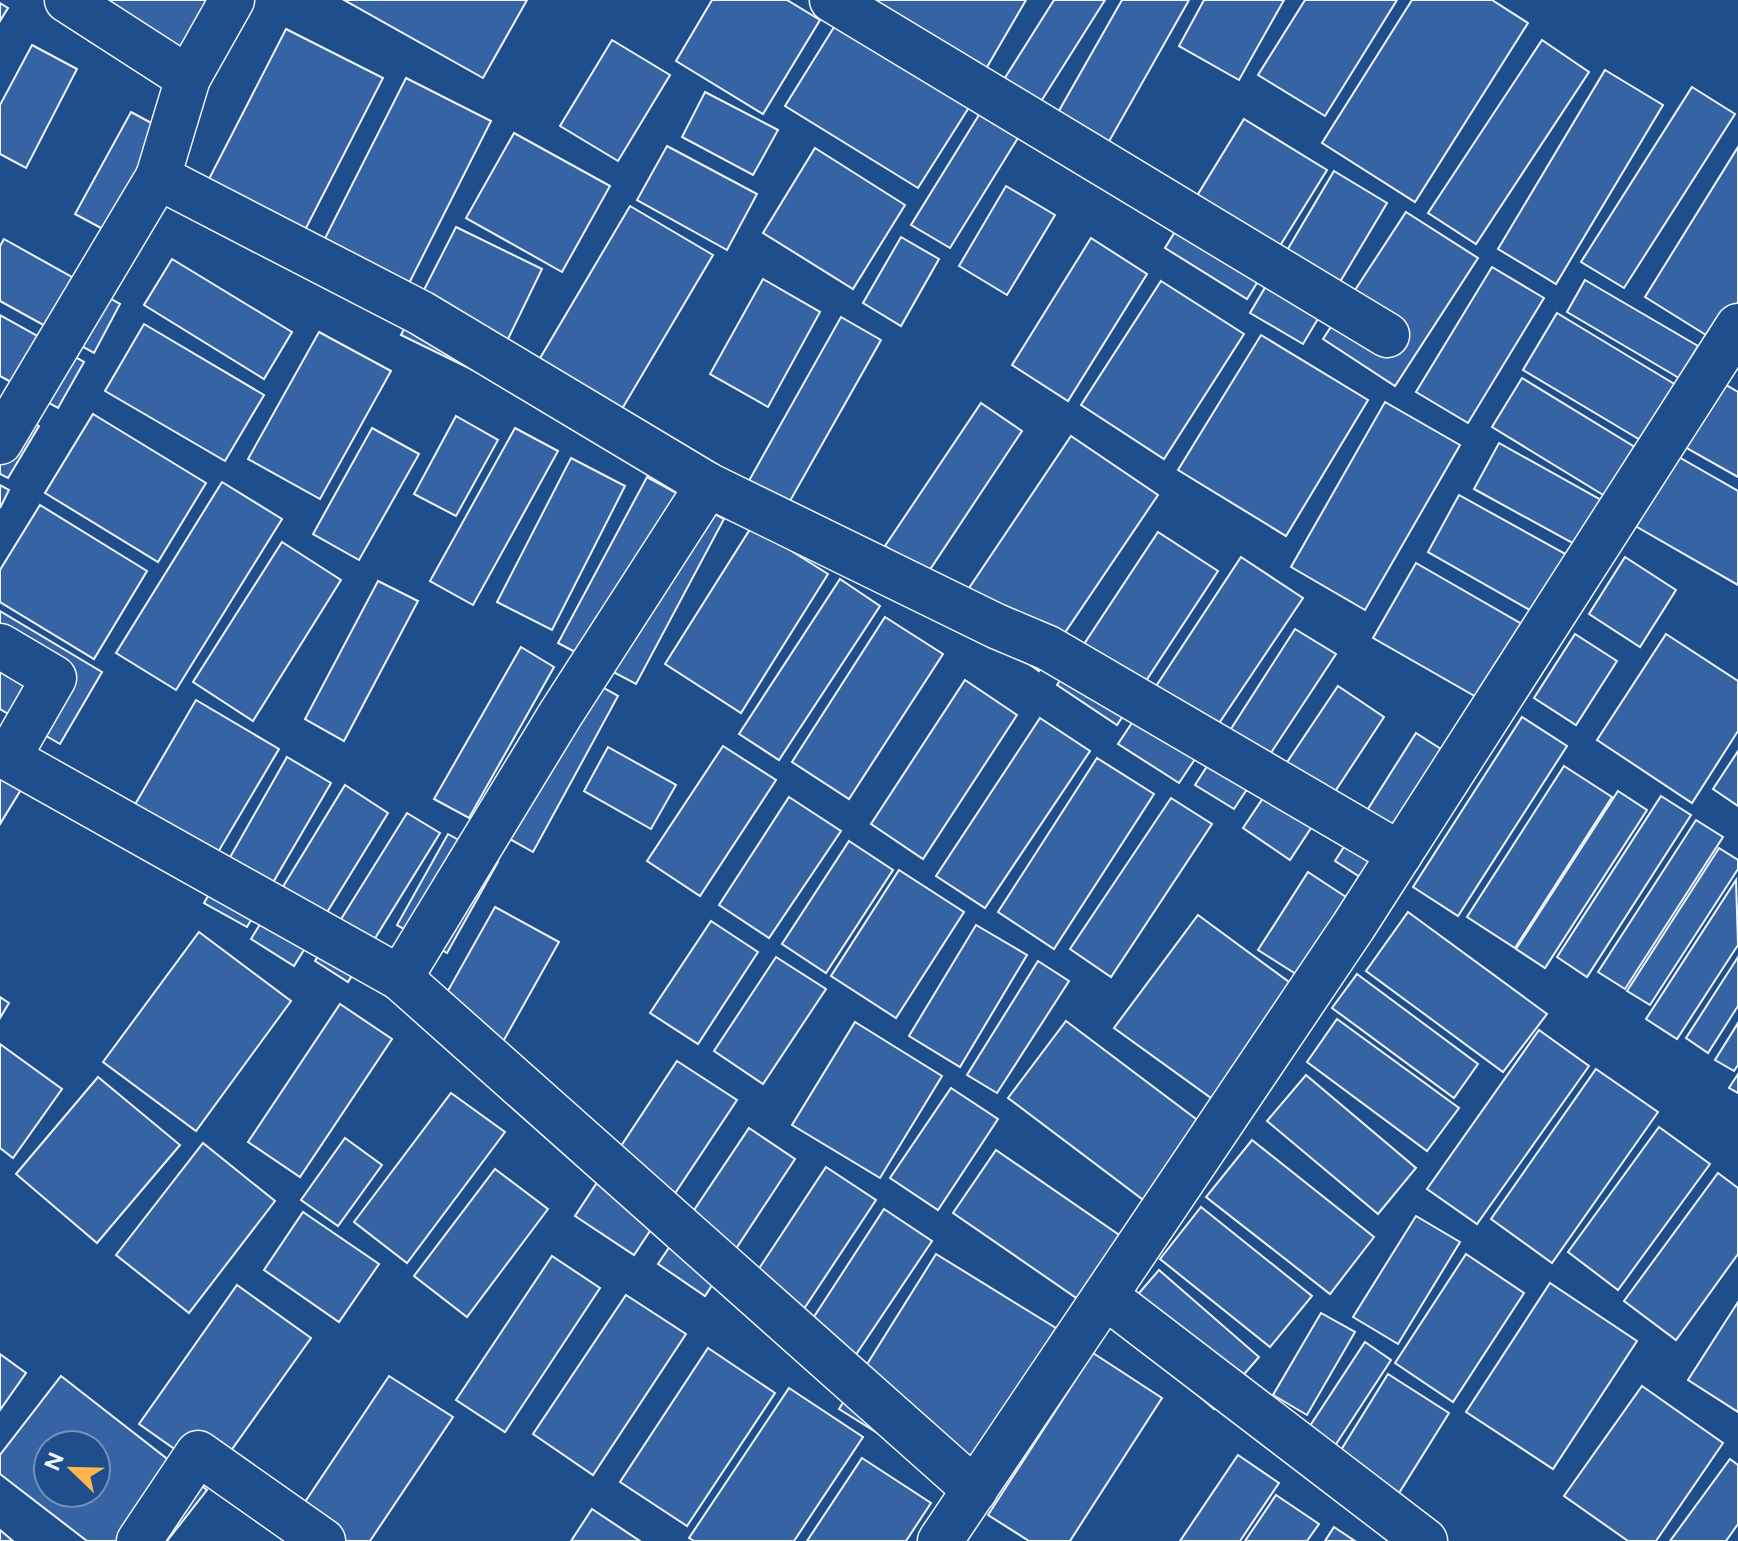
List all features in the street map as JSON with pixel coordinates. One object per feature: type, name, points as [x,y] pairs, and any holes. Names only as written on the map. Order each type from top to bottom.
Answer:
[{"type":"street","points":[[67,0],[188,78]]},
{"type":"street","points":[[0,442],[158,177],[188,78],[232,0]]},
{"type":"street","points":[[832,0],[1387,335]]},
{"type":"street","points":[[158,177],[421,313],[708,485],[996,626],[1048,648],[1400,854]]},
{"type":"street","points":[[940,1541],[1400,854],[1738,326]]},
{"type":"street","points":[[400,978],[560,715],[708,485]]},
{"type":"street","points":[[0,646],[54,678],[8,758],[400,978],[975,1490]]},
{"type":"street","points":[[1105,1296],[1425,1541]]},
{"type":"street","points":[[139,1541],[198,1453],[323,1541]]},
{"type":"building","points":[[110,0],[242,0],[195,94],[89,41]]},
{"type":"building","points":[[344,0],[527,0],[483,78]]},
{"type":"building","points":[[712,0],[787,0],[820,20],[763,114],[676,61]]},
{"type":"building","points":[[869,0],[1026,0],[976,86]]},
{"type":"building","points":[[1054,0],[1105,0],[1035,111],[998,89]]},
{"type":"building","points":[[1122,0],[1189,0],[1107,145],[1056,116]]},
{"type":"building","points":[[1204,0],[1284,0],[1239,80],[1179,46]]},
{"type":"building","points":[[1305,0],[1397,0],[1325,116],[1258,75]]},
{"type":"building","points":[[1412,0],[1492,0],[1528,23],[1415,202],[1322,143]]},
{"type":"building","points":[[0,3],[8,8],[0,21]]},
{"type":"building","points":[[839,19],[973,101],[918,188],[785,106]]},
{"type":"building","points":[[286,29],[383,78],[287,265],[190,216]]},
{"type":"building","points":[[612,40],[670,75],[618,161],[560,126]]},
{"type":"building","points":[[1542,40],[1589,72],[1476,244],[1428,213]]},
{"type":"building","points":[[32,45],[77,69],[26,168],[0,154],[0,105]]},
{"type":"building","points":[[1605,70],[1663,105],[1556,284],[1498,249]]},
{"type":"building","points":[[406,78],[491,121],[392,317],[307,274]]},
{"type":"building","points":[[1692,87],[1735,114],[1624,288],[1581,262]]},
{"type":"building","points":[[705,92],[778,130],[753,175],[682,137]]},
{"type":"building","points":[[990,97],[1029,120],[950,248],[911,225]]},
{"type":"building","points":[[131,112],[179,138],[123,240],[75,214]]},
{"type":"building","points":[[1244,119],[1327,170],[1247,299],[1165,248]]},
{"type":"building","points":[[514,133],[610,186],[562,272],[466,218]]},
{"type":"building","points":[[667,146],[757,194],[727,250],[637,200]]},
{"type":"building","points":[[1738,147],[1738,302],[1714,340],[1645,297]]},
{"type":"building","points":[[815,148],[905,205],[853,289],[763,233]]},
{"type":"building","points":[[1334,171],[1387,203],[1303,344],[1250,313]]},
{"type":"building","points":[[1006,186],[1055,215],[1007,295],[959,266]]},
{"type":"building","points":[[630,206],[713,255],[619,414],[536,365]]},
{"type":"building","points":[[1406,212],[1478,258],[1395,386],[1323,339]]},
{"type":"building","points":[[456,227],[542,269],[489,378],[401,335]]},
{"type":"building","points":[[901,237],[939,259],[901,326],[863,303]]},
{"type":"building","points":[[1091,238],[1147,274],[1068,401],[1012,365]]},
{"type":"building","points":[[4,239],[120,304],[94,353],[0,301],[0,246]]},
{"type":"building","points":[[172,259],[292,332],[264,379],[144,305]]},
{"type":"building","points":[[1492,267],[1544,298],[1468,423],[1416,392]]},
{"type":"building","points":[[763,279],[820,312],[768,407],[710,374]]},
{"type":"building","points":[[1585,280],[1698,346],[1679,378],[1567,312]]},
{"type":"building","points":[[1161,281],[1244,334],[1164,459],[1081,405]]},
{"type":"building","points":[[1557,313],[1676,385],[1642,441],[1523,370]]},
{"type":"building","points":[[0,315],[84,362],[58,408],[0,376]]},
{"type":"building","points":[[841,317],[881,340],[786,508],[746,486]]},
{"type":"building","points":[[144,324],[264,395],[225,461],[105,391]]},
{"type":"building","points":[[319,332],[391,371],[320,499],[248,459]]},
{"type":"building","points":[[1261,335],[1368,400],[1286,536],[1178,470]]},
{"type":"building","points":[[1522,378],[1643,452],[1613,501],[1492,427]]},
{"type":"building","points":[[1714,378],[1738,392],[1738,477],[1678,443]]},
{"type":"building","points":[[1385,402],[1460,445],[1365,610],[1291,567]]},
{"type":"building","points":[[981,403],[1022,431],[927,574],[885,546]]},
{"type":"building","points":[[0,404],[39,426],[8,478],[0,474]]},
{"type":"building","points":[[93,414],[206,483],[158,562],[45,493]]},
{"type":"building","points":[[456,416],[498,440],[456,516],[414,494]]},
{"type":"building","points":[[372,428],[419,454],[359,560],[313,534]]},
{"type":"building","points":[[515,428],[558,451],[473,605],[430,581]]},
{"type":"building","points":[[1071,436],[1158,495],[1039,671],[953,612]]},
{"type":"building","points":[[1499,443],[1601,500],[1576,545],[1474,489]]},
{"type":"building","points":[[1670,452],[1738,491],[1738,585],[1630,523]]},
{"type":"building","points":[[571,458],[625,486],[552,630],[497,602]]},
{"type":"building","points":[[647,477],[724,519],[636,684],[558,643]]},
{"type":"building","points":[[222,482],[282,519],[176,690],[116,653]]},
{"type":"building","points":[[0,485],[9,490],[0,508]]},
{"type":"building","points":[[1459,495],[1567,555],[1535,613],[1428,552]]},
{"type":"building","points":[[40,505],[147,571],[94,659],[0,602],[0,570]]},
{"type":"building","points":[[752,526],[828,574],[741,713],[665,664]]},
{"type":"building","points":[[1158,532],[1218,571],[1117,725],[1057,685]]},
{"type":"building","points":[[282,542],[341,580],[253,721],[193,682]]},
{"type":"building","points":[[1241,557],[1303,598],[1179,783],[1118,744]]},
{"type":"building","points":[[1625,557],[1676,590],[1640,647],[1589,614]]},
{"type":"building","points":[[1416,563],[1527,627],[1485,702],[1373,638]]},
{"type":"building","points":[[840,579],[880,606],[779,760],[739,734]]},
{"type":"building","points":[[378,581],[418,601],[344,741],[305,719]]},
{"type":"building","points":[[0,611],[102,672],[60,744],[0,709]]},
{"type":"building","points":[[885,617],[943,654],[849,799],[792,762]]},
{"type":"building","points":[[1295,629],[1336,654],[1234,809],[1195,785]]},
{"type":"building","points":[[1575,634],[1617,661],[1576,725],[1534,698]]},
{"type":"building","points":[[1666,634],[1738,681],[1738,731],[1692,803],[1597,740]]},
{"type":"building","points":[[521,647],[554,667],[469,818],[434,799]]},
{"type":"building","points":[[568,668],[618,696],[533,852],[483,824]]},
{"type":"building","points":[[965,680],[1017,715],[923,859],[871,824]]},
{"type":"building","points":[[1338,686],[1384,717],[1290,860],[1243,828]]},
{"type":"building","points":[[196,700],[279,749],[198,886],[116,837]]},
{"type":"building","points":[[1522,717],[1567,746],[1458,916],[1413,887]]},
{"type":"building","points":[[1040,718],[1090,751],[985,908],[936,876]]},
{"type":"building","points":[[0,732],[41,757],[0,824]]},
{"type":"building","points":[[1416,733],[1452,756],[1371,884],[1335,861]]},
{"type":"building","points":[[723,746],[776,780],[700,896],[647,861]]},
{"type":"building","points":[[608,747],[676,785],[651,829],[584,791]]},
{"type":"building","points":[[1738,751],[1738,806],[1713,789]]},
{"type":"building","points":[[287,757],[331,783],[247,927],[204,903]]},
{"type":"building","points":[[1097,758],[1154,794],[1054,949],[998,912]]},
{"type":"building","points":[[1564,766],[1612,797],[1515,948],[1467,917]]},
{"type":"building","points":[[345,785],[388,813],[294,966],[251,939]]},
{"type":"building","points":[[1618,791],[1647,810],[1545,968],[1516,949]]},
{"type":"building","points":[[1661,796],[1691,815],[1587,977],[1557,957]]},
{"type":"building","points":[[789,797],[841,831],[769,938],[719,905]]},
{"type":"building","points":[[1171,798],[1212,824],[1111,977],[1070,949]]},
{"type":"building","points":[[407,813],[440,833],[348,982],[315,961]]},
{"type":"building","points":[[1696,820],[1723,837],[1625,989],[1598,972]]},
{"type":"building","points":[[448,834],[498,862],[447,953],[397,925]]},
{"type":"building","points":[[849,841],[893,870],[826,973],[782,944]]},
{"type":"building","points":[[1719,848],[1738,860],[1738,869],[1650,1005],[1627,991]]},
{"type":"building","points":[[899,870],[964,912],[896,1018],[831,976]]},
{"type":"building","points":[[1308,872],[1349,899],[1299,976],[1258,950]]},
{"type":"building","points":[[1736,880],[1738,945],[1677,1039],[1646,1019]]},
{"type":"building","points":[[495,907],[559,942],[500,1047],[436,1012]]},
{"type":"building","points":[[1408,912],[1547,1014],[1503,1072],[1366,971]]},
{"type":"building","points":[[1198,915],[1300,990],[1218,1103],[1114,1028]]},
{"type":"building","points":[[711,921],[758,952],[698,1044],[650,1013]]},
{"type":"building","points":[[976,925],[1027,955],[960,1067],[909,1036]]},
{"type":"building","points":[[199,932],[291,1001],[196,1131],[103,1062]]},
{"type":"building","points":[[776,957],[826,989],[763,1084],[714,1051]]},
{"type":"building","points":[[1738,957],[1738,1006],[1708,1053],[1686,1038]]},
{"type":"building","points":[[1038,961],[1069,981],[997,1093],[967,1075]]},
{"type":"building","points":[[1357,974],[1478,1064],[1454,1098],[1332,1008]]},
{"type":"building","points":[[0,997],[9,1003],[0,1018]]},
{"type":"building","points":[[340,1004],[392,1039],[300,1177],[248,1142]]},
{"type":"building","points":[[1337,1019],[1459,1108],[1427,1151],[1307,1062]]},
{"type":"building","points":[[1066,1021],[1204,1125],[1146,1202],[1008,1098]]},
{"type":"building","points":[[855,1022],[942,1076],[880,1178],[792,1125]]},
{"type":"building","points":[[1738,1023],[1738,1065],[1734,1071],[1715,1060]]},
{"type":"building","points":[[1539,1030],[1589,1066],[1477,1224],[1427,1189]]},
{"type":"building","points":[[0,1044],[62,1089],[13,1158],[0,1148]]},
{"type":"building","points":[[677,1061],[737,1100],[634,1255],[575,1216]]},
{"type":"building","points":[[1596,1069],[1658,1112],[1552,1263],[1491,1219]]},
{"type":"building","points":[[1738,1074],[1738,1093],[1729,1088]]},
{"type":"building","points":[[1306,1075],[1416,1168],[1378,1214],[1267,1121]]},
{"type":"building","points":[[98,1077],[180,1145],[97,1243],[16,1174]]},
{"type":"building","points":[[951,1088],[998,1119],[938,1210],[890,1178]]},
{"type":"building","points":[[451,1093],[505,1132],[407,1263],[354,1222]]},
{"type":"building","points":[[1659,1127],[1710,1164],[1618,1290],[1568,1252]]},
{"type":"building","points":[[749,1128],[795,1159],[705,1296],[658,1264]]},
{"type":"building","points":[[345,1138],[382,1165],[338,1226],[301,1200]]},
{"type":"building","points":[[1252,1140],[1374,1237],[1330,1294],[1206,1197]]},
{"type":"building","points":[[203,1143],[275,1201],[189,1313],[116,1255]]},
{"type":"building","points":[[996,1150],[1128,1241],[1085,1304],[953,1213]]},
{"type":"building","points":[[826,1167],[876,1200],[784,1339],[735,1305]]},
{"type":"building","points":[[495,1169],[548,1209],[467,1317],[414,1276]]},
{"type":"building","points":[[1718,1173],[1738,1188],[1738,1254],[1676,1340],[1624,1301]]},
{"type":"building","points":[[1201,1207],[1312,1296],[1270,1347],[1160,1259]]},
{"type":"building","points":[[884,1209],[932,1241],[841,1377],[795,1346]]},
{"type":"building","points":[[303,1212],[379,1264],[339,1322],[264,1270]]},
{"type":"building","points":[[1416,1216],[1460,1242],[1398,1344],[1353,1317]]},
{"type":"building","points":[[936,1254],[1056,1328],[959,1484],[839,1409]]},
{"type":"building","points":[[1466,1254],[1524,1293],[1453,1402],[1395,1363]]},
{"type":"building","points":[[552,1256],[600,1288],[505,1432],[456,1400]]},
{"type":"building","points":[[1159,1270],[1259,1357],[1214,1409],[1114,1322]]},
{"type":"building","points":[[1550,1283],[1637,1341],[1553,1469],[1466,1412]]},
{"type":"building","points":[[237,1285],[311,1338],[213,1476],[139,1424]]},
{"type":"building","points":[[626,1295],[686,1334],[593,1475],[533,1434]]},
{"type":"building","points":[[1738,1302],[1738,1412],[1688,1380]]},
{"type":"building","points":[[1321,1313],[1355,1332],[1307,1415],[1273,1395]]},
{"type":"building","points":[[1365,1342],[1391,1360],[1329,1455],[1302,1438]]},
{"type":"building","points":[[708,1348],[775,1393],[687,1526],[620,1482]]},
{"type":"building","points":[[1093,1353],[1162,1398],[1070,1541],[1029,1541],[988,1515]]},
{"type":"building","points":[[0,1354],[26,1373],[0,1410]]},
{"type":"building","points":[[1388,1374],[1449,1413],[1394,1501],[1333,1463]]},
{"type":"building","points":[[61,1376],[207,1490],[167,1541],[87,1541],[45,1509],[112,1509],[112,1429],[32,1429],[32,1499],[0,1474],[0,1455]]},
{"type":"building","points":[[389,1376],[453,1417],[370,1541],[325,1541],[293,1520]]},
{"type":"building","points":[[1642,1386],[1723,1443],[1656,1541],[1628,1541],[1564,1496]]},
{"type":"building","points":[[789,1388],[863,1437],[794,1541],[694,1541],[689,1538]]},
{"type":"building","points":[[1238,1455],[1279,1483],[1240,1541],[1180,1541]]},
{"type":"building","points":[[862,1458],[931,1503],[906,1541],[807,1541]]},
{"type":"building","points":[[1730,1459],[1738,1465],[1738,1524],[1726,1541],[1670,1541]]},
{"type":"building","points":[[1276,1495],[1319,1524],[1307,1541],[1245,1541]]},
{"type":"building","points":[[592,1509],[640,1541],[571,1541]]},
{"type":"building","points":[[1334,1527],[1355,1541],[1325,1541]]},
{"type":"building","points":[[0,1530],[13,1541],[0,1541]]}]
